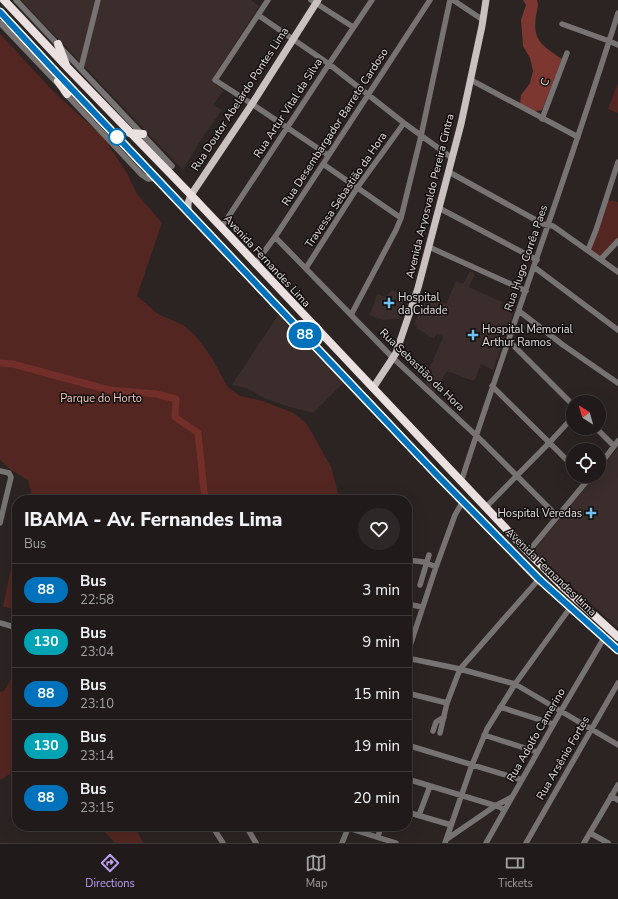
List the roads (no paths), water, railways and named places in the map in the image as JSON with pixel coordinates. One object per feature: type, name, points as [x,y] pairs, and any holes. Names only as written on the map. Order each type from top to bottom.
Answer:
[{"type":"highway","name":"Avenida Fernandes Lima","points":[[4,0],[130,132],[170,168],[191,195],[221,228],[528,552],[562,586],[618,637]]},
{"type":"highway","name":"Avenida Fernandes Lima","points":[[0,12],[463,501],[539,579],[618,650]]},
{"type":"highway","points":[[58,44],[67,67]]},
{"type":"highway","points":[[50,66],[67,94]]},
{"type":"highway","points":[[130,132],[143,134]]},
{"type":"highway","points":[[156,178],[170,168]]},
{"type":"main road","name":"Avenida Aryosvaldo Pereira Cintra","points":[[373,388],[396,353],[418,288],[449,172],[471,80],[486,0]]},
{"type":"main road","name":"Rua Doutor Abelardo Pontes Lima","points":[[188,212],[188,203],[191,195],[252,104],[315,1]]},
{"type":"street","name":"Avenida Fernandes Lima","points":[[16,0],[143,134],[170,168]]},
{"type":"street","points":[[81,68],[98,0]]},
{"type":"street","points":[[268,0],[215,79],[218,83],[288,127],[328,155]]},
{"type":"street","name":"Rua Artur Vital da Silva","points":[[221,228],[372,0]]},
{"type":"street","name":"Rua Desembargador Barreto Cardoso","points":[[255,264],[275,238],[430,0]]},
{"type":"street","points":[[351,315],[401,218],[421,136],[450,0]]},
{"type":"street","points":[[453,0],[483,20]]},
{"type":"street","points":[[315,1],[353,27]]},
{"type":"street","name":"Rua Hugo Corrêa Paes","points":[[461,482],[492,386],[537,260],[618,13]]},
{"type":"street","points":[[258,15],[329,64],[421,136],[452,158]]},
{"type":"street","name":"Avenida Fernandes Lima","points":[[0,23],[145,177],[150,179],[156,178]]},
{"type":"street","points":[[562,24],[618,45]]},
{"type":"street","name":"C","points":[[542,119],[567,52]]},
{"type":"street","points":[[471,80],[578,137]]},
{"type":"street","name":"Travessa Sebastião da Hora","points":[[306,268],[358,188],[404,123]]},
{"type":"street","points":[[588,250],[618,162]]},
{"type":"street","points":[[323,164],[401,218]]},
{"type":"street","points":[[449,172],[543,224],[553,226],[618,272]]},
{"type":"street","points":[[439,208],[537,260]]},
{"type":"street","name":"Rua Sebastião da Hora","points":[[275,238],[393,358],[476,436],[557,516]]},
{"type":"street","points":[[601,259],[618,241]]},
{"type":"street","points":[[429,247],[526,291]]},
{"type":"street","points":[[534,268],[618,330]]},
{"type":"street","points":[[519,311],[563,345],[618,383]]},
{"type":"street","points":[[509,341],[566,399]]},
{"type":"street","points":[[492,386],[566,459]]},
{"type":"street","points":[[486,507],[566,425]]},
{"type":"street","points":[[605,435],[616,444],[606,457]]},
{"type":"street","points":[[0,471],[10,474],[11,480],[0,523]]},
{"type":"street","points":[[528,552],[582,483]]},
{"type":"street","points":[[412,639],[455,515],[463,501]]},
{"type":"street","points":[[420,585],[429,555]]},
{"type":"street","points":[[412,561],[427,563],[436,567]]},
{"type":"street","points":[[440,733],[447,703],[460,669],[539,579]]},
{"type":"street","points":[[412,605],[422,607]]},
{"type":"street","points":[[446,841],[461,795],[484,734],[515,684],[570,608]]},
{"type":"street","points":[[0,623],[12,626]]},
{"type":"street","name":"Rua Adolfo Camerino","points":[[486,843],[553,724],[604,638]]},
{"type":"street","points":[[412,659],[460,669],[515,684],[618,745]]},
{"type":"street","name":"Rua Arsênio Fortes","points":[[526,843],[618,683]]},
{"type":"street","points":[[412,694],[447,703]]},
{"type":"street","points":[[500,707],[553,724]]},
{"type":"street","points":[[433,731],[436,722],[444,717]]},
{"type":"street","points":[[484,734],[537,752]]},
{"type":"street","points":[[412,746],[522,780]]},
{"type":"street","points":[[412,781],[502,807],[504,810]]},
{"type":"street","points":[[584,843],[618,785]]},
{"type":"street","points":[[419,815],[430,786]]},
{"type":"street","points":[[611,796],[618,800]]},
{"type":"street","points":[[446,841],[495,806],[512,797]]},
{"type":"street","points":[[412,813],[451,825]]},
{"type":"street","points":[[215,831],[223,843]]},
{"type":"street","points":[[249,831],[256,843]]},
{"type":"street","points":[[342,843],[346,831]]},
{"type":"street","points":[[360,831],[393,842]]},
{"type":"street","points":[[378,837],[380,831]]},
{"type":"street","points":[[590,833],[608,843]]},
{"type":"waterway","points":[[0,363],[13,364],[109,390],[156,394],[176,399],[175,417],[198,433],[204,495]]},
{"type":"place","name":"Hospital da Cidade","points":[[389,303]]},
{"type":"place","name":"Hospital Memorial Arthur Ramos","points":[[473,335]]},
{"type":"place","name":"Hospital Veredas","points":[[591,513]]},
{"type":"park label","name":"Parque do Horto","points":[[101,398]]}]
